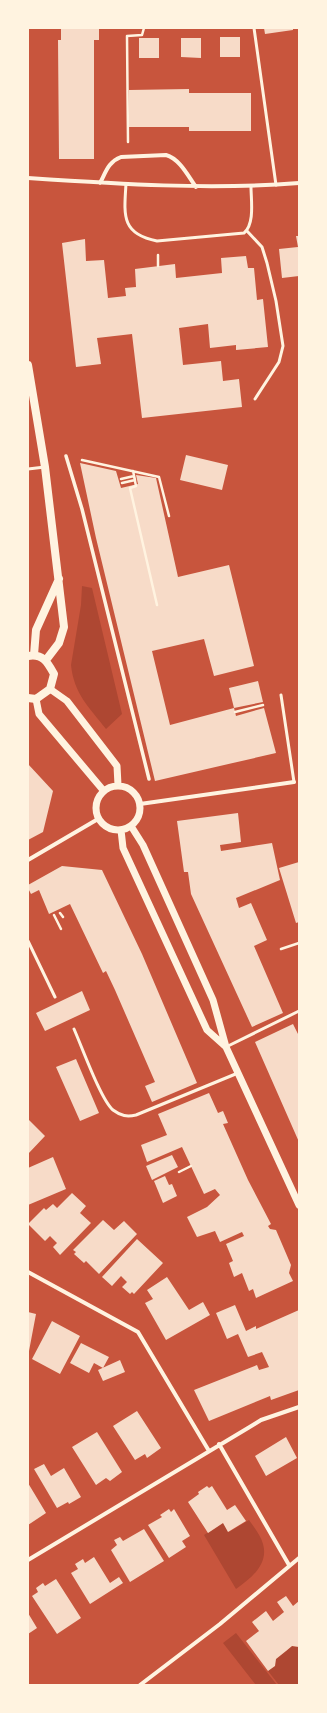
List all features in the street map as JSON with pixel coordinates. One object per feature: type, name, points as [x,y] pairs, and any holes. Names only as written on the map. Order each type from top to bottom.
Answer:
[{"type":"main road","points":[[28,365],[45,467],[64,626],[59,643],[46,660]]},
{"type":"main road","points":[[32,699],[50,690],[54,674],[46,660],[31,655],[36,630],[59,578]]},
{"type":"street","points":[[100,183],[110,164],[121,157],[166,155],[177,161],[196,187]]},
{"type":"street","points":[[28,178],[196,187],[251,187],[299,183]]},
{"type":"street","points":[[66,456],[82,508],[149,779]]},
{"type":"street","points":[[50,690],[67,701],[117,766],[118,785]]},
{"type":"street","points":[[32,699],[39,714],[103,790]]},
{"type":"street","points":[[140,804],[294,782]]},
{"type":"street","points":[[118,785],[133,790],[140,804],[138,816],[131,826],[121,830],[108,828],[98,819],[95,804],[103,790],[118,785]]},
{"type":"street","points":[[28,860],[98,819]]},
{"type":"street","points":[[131,826],[143,845],[213,1000],[226,1047],[299,1205]]},
{"type":"street","points":[[121,830],[123,848],[193,1003],[207,1030],[226,1047]]},
{"type":"street","points":[[28,1272],[138,1332],[210,1450]]},
{"type":"street","points":[[28,1560],[261,1420],[299,1407]]},
{"type":"street","points":[[219,1444],[289,1565]]},
{"type":"street","points":[[140,1685],[220,1624],[299,1558]]},
{"type":"lane","points":[[254,28],[276,185]]},
{"type":"lane","points":[[126,184],[124,214],[131,230],[146,239],[163,241],[244,233],[247,231],[250,224],[251,187]]},
{"type":"lane","points":[[247,231],[262,248],[267,263],[276,301],[283,346],[279,362],[255,400]]},
{"type":"lane","points":[[28,469],[45,467]]},
{"type":"lane","points":[[281,695],[294,782]]},
{"type":"lane","points":[[28,941],[55,997]]},
{"type":"lane","points":[[226,1047],[299,1011]]},
{"type":"lane","points":[[74,1029],[104,1098],[112,1109],[128,1116],[136,1115],[238,1072]]},
{"type":"path","points":[[128,145],[127,36],[142,35],[144,28]]},
{"type":"path","points":[[158,254],[158,266]]},
{"type":"path","points":[[66,456],[159,477],[169,516]]},
{"type":"path","points":[[122,483],[135,480],[133,471]]},
{"type":"path","points":[[121,479],[134,476],[136,486],[130,488],[157,605]]},
{"type":"path","points":[[235,712],[263,704]]},
{"type":"path","points":[[60,913],[63,917]]},
{"type":"path","points":[[54,916],[61,930]]},
{"type":"path","points":[[281,949],[299,943]]},
{"type":"path","points":[[179,1172],[190,1166]]},
{"type":"shaded area","points":[[82,586],[92,588],[122,714],[106,729],[83,700],[75,684],[71,665],[81,605]]},
{"type":"shaded area","points":[[249,1520],[262,1541],[264,1552],[263,1558],[257,1571],[236,1589],[204,1535],[223,1523],[229,1532]]},
{"type":"shaded area","points":[[236,1633],[277,1685],[256,1685],[252,1680],[223,1643]]},
{"type":"shaded area","points":[[292,1646],[299,1647],[299,1685],[279,1685],[268,1671],[276,1659]]},
{"type":"building","points":[[61,28],[99,28],[99,40],[94,40],[94,159],[59,159],[58,40],[61,40]]},
{"type":"building","points":[[264,28],[293,28],[293,30],[265,34]]},
{"type":"building","points":[[220,37],[240,37],[240,57],[220,57]]},
{"type":"building","points":[[139,38],[159,38],[159,58],[139,58]]},
{"type":"building","points":[[181,38],[201,38],[201,58],[181,57]]},
{"type":"building","points":[[189,89],[189,93],[251,93],[251,131],[189,131],[189,127],[129,127],[129,90]]},
{"type":"building","points":[[296,236],[299,236],[299,276],[282,278],[279,249],[298,247]]},
{"type":"building","points":[[85,239],[86,261],[104,260],[108,298],[126,296],[125,288],[136,287],[135,269],[175,264],[176,278],[222,273],[221,258],[246,256],[248,268],[254,268],[257,300],[263,299],[268,347],[236,350],[236,345],[210,348],[208,324],[179,328],[183,365],[221,361],[223,381],[239,379],[242,407],[142,418],[132,334],[97,338],[101,364],[76,367],[62,243]]},
{"type":"building","points":[[186,455],[228,465],[222,490],[180,480]]},
{"type":"building","points":[[80,463],[116,471],[121,488],[138,484],[136,475],[156,478],[178,577],[229,565],[254,666],[214,676],[204,639],[152,651],[170,725],[234,708],[236,716],[264,708],[276,753],[155,781],[96,538]]},
{"type":"building","points":[[258,681],[263,702],[234,708],[229,688]]},
{"type":"building","points":[[28,764],[53,791],[43,832],[28,840]]},
{"type":"building","points":[[238,813],[241,842],[220,845],[221,851],[272,843],[280,880],[236,898],[239,908],[251,903],[267,940],[254,946],[283,1013],[252,1027],[191,894],[188,872],[184,872],[177,821]]},
{"type":"building","points":[[299,862],[299,922],[296,923],[279,868]]},
{"type":"building","points":[[62,866],[102,870],[142,954],[197,1083],[152,1102],[145,1086],[155,1082],[106,971],[103,973],[70,904],[49,914],[39,890],[31,894],[28,888],[28,885]]},
{"type":"building","points":[[82,991],[90,1010],[45,1031],[36,1013]]},
{"type":"building","points":[[293,1024],[299,1036],[299,1142],[255,1042]]},
{"type":"building","points":[[76,1059],[99,1113],[80,1121],[56,1067]]},
{"type":"building","points":[[209,1093],[218,1113],[223,1111],[228,1123],[223,1124],[248,1180],[271,1224],[268,1226],[270,1229],[276,1230],[291,1265],[289,1273],[293,1281],[256,1298],[253,1289],[249,1291],[242,1273],[234,1277],[229,1263],[233,1261],[226,1244],[244,1236],[242,1232],[220,1242],[215,1231],[197,1237],[187,1217],[207,1207],[220,1195],[215,1189],[204,1194],[182,1147],[147,1162],[141,1145],[167,1135],[158,1114]]},
{"type":"building","points":[[28,1119],[45,1136],[28,1154]]},
{"type":"building","points":[[172,1155],[178,1167],[152,1180],[146,1166]]},
{"type":"building","points":[[53,1157],[66,1189],[28,1205],[28,1168]]},
{"type":"building","points":[[165,1176],[169,1185],[172,1184],[177,1196],[163,1203],[154,1181]]},
{"type":"building","points":[[72,1193],[86,1206],[80,1213],[91,1223],[60,1255],[53,1247],[57,1243],[50,1236],[45,1241],[28,1224],[44,1208],[46,1210],[53,1204],[57,1208]]},
{"type":"building","points":[[103,1220],[114,1230],[124,1221],[137,1234],[99,1274],[86,1261],[84,1263],[74,1254],[76,1252],[73,1250]]},
{"type":"building","points":[[137,1239],[163,1263],[134,1294],[132,1292],[130,1294],[122,1287],[127,1282],[121,1276],[112,1286],[102,1277]]},
{"type":"building","points":[[167,1277],[189,1310],[203,1302],[210,1315],[166,1340],[145,1303],[153,1299],[147,1290]]},
{"type":"building","points":[[235,1305],[246,1331],[256,1326],[256,1329],[299,1310],[299,1390],[271,1400],[270,1396],[209,1421],[194,1390],[257,1365],[259,1370],[269,1367],[262,1352],[248,1357],[238,1334],[227,1339],[216,1313]]},
{"type":"building","points":[[28,1312],[36,1314],[29,1351],[28,1351]]},
{"type":"building","points":[[52,1321],[80,1336],[60,1374],[32,1359]]},
{"type":"building","points":[[81,1343],[109,1357],[103,1368],[94,1363],[89,1373],[70,1363]]},
{"type":"building","points":[[120,1360],[125,1372],[103,1381],[98,1370]]},
{"type":"building","points":[[137,1411],[161,1448],[147,1458],[145,1454],[135,1460],[113,1426]]},
{"type":"building","points":[[97,1432],[122,1472],[110,1481],[106,1478],[96,1485],[72,1447]]},
{"type":"building","points":[[286,1437],[297,1458],[266,1476],[255,1456]]},
{"type":"building","points":[[44,1464],[51,1476],[64,1468],[81,1497],[69,1504],[68,1502],[57,1508],[34,1469]]},
{"type":"building","points":[[28,1483],[46,1513],[28,1525]]},
{"type":"building","points":[[207,1486],[209,1488],[212,1486],[227,1510],[235,1505],[246,1521],[228,1532],[223,1523],[208,1533],[188,1502],[199,1494],[198,1492]]},
{"type":"building","points":[[169,1509],[171,1512],[174,1509],[190,1536],[182,1541],[186,1547],[169,1558],[148,1525],[162,1517],[160,1515]]},
{"type":"building","points":[[144,1529],[164,1561],[130,1582],[111,1550],[117,1545],[114,1540],[120,1537],[123,1541]]},
{"type":"building","points":[[94,1557],[110,1583],[119,1577],[123,1583],[90,1604],[71,1573],[78,1569],[75,1564],[83,1559],[85,1563]]},
{"type":"building","points":[[56,1579],[81,1618],[57,1634],[32,1596],[38,1592],[36,1588],[43,1583],[45,1586]]},
{"type":"building","points":[[286,1596],[293,1606],[299,1601],[299,1647],[292,1646],[276,1659],[275,1666],[268,1671],[246,1641],[259,1631],[252,1622],[266,1611],[273,1621],[284,1612],[277,1602]]},
{"type":"building","points":[[28,1613],[37,1628],[28,1634]]}]
